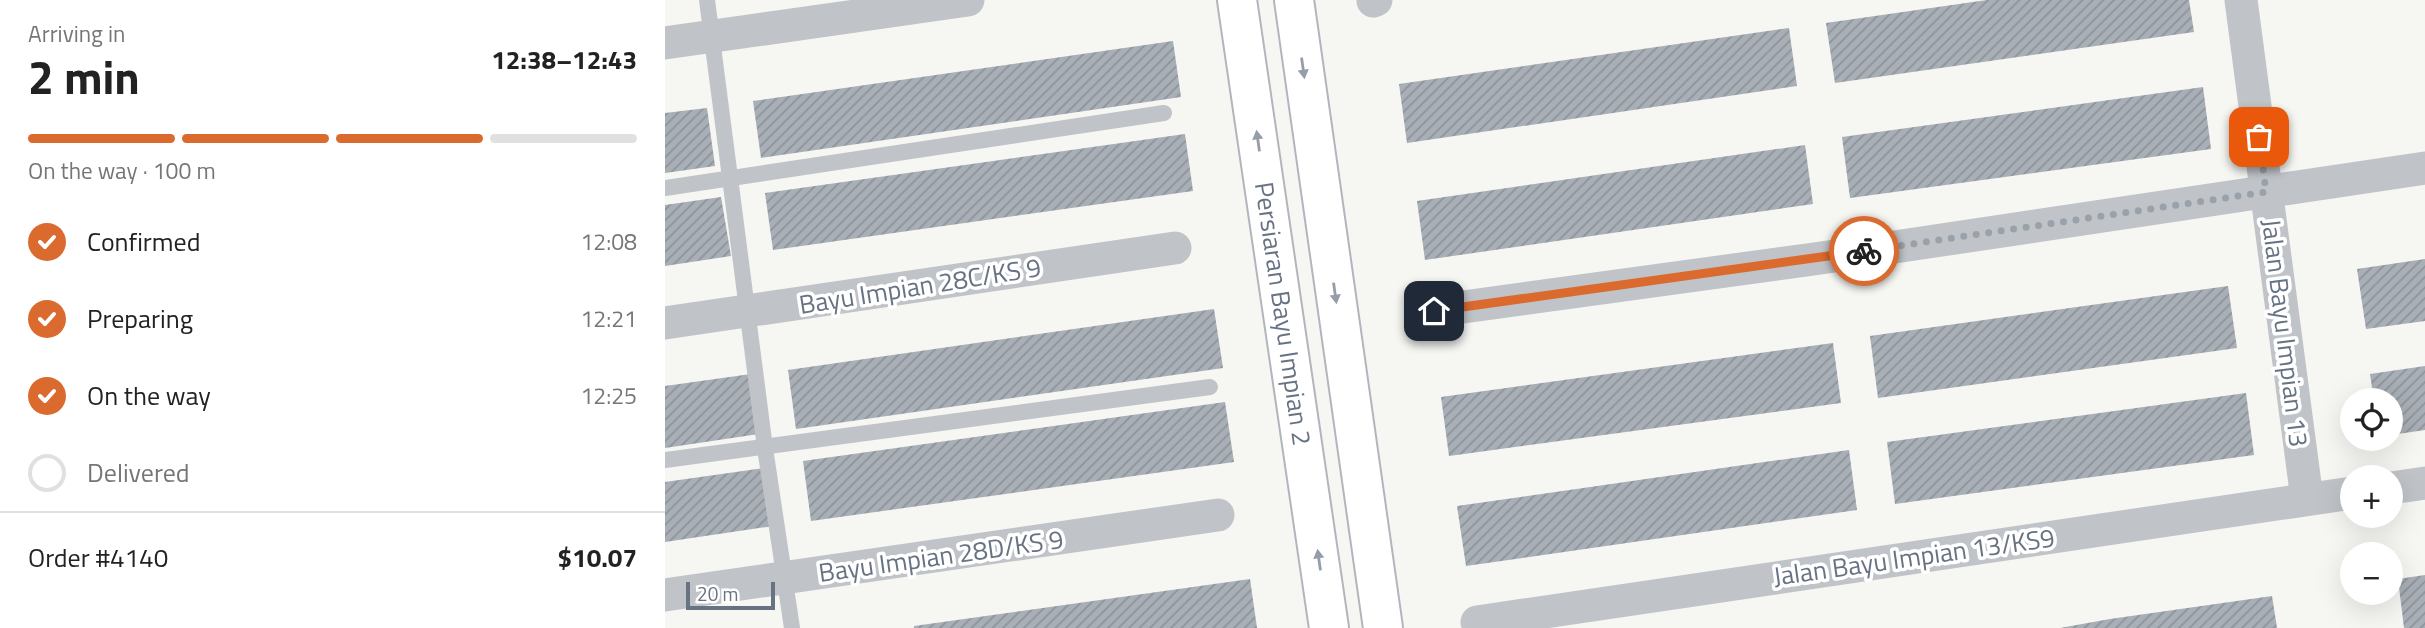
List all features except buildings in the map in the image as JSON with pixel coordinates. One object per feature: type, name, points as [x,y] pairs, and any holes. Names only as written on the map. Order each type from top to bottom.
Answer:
[{"type":"street","points":[[665,43],[968,0]]},
{"type":"street","name":"Persiaran Bayu Impian 2","points":[[1237,0],[1329,628]]},
{"type":"street","name":"Persiaran Bayu Impian 2","points":[[1294,0],[1383,628]]},
{"type":"street","name":"Jalan Bayu Impian 13","points":[[2241,0],[2307,499]]},
{"type":"street","points":[[1434,311],[1814,259],[2425,168]]},
{"type":"street","name":"Bayu Impian 28C/KS 9","points":[[665,323],[1175,248]]},
{"type":"street","points":[[2403,486],[2425,483]]},
{"type":"street","name":"Jalan Bayu Impian 13/KS9","points":[[1477,622],[2340,495]]},
{"type":"street","name":"Bayu Impian 28D/KS 9","points":[[665,596],[1218,515]]},
{"type":"lane","points":[[706,0],[765,448],[792,628]]},
{"type":"lane","points":[[665,188],[1164,113]]},
{"type":"lane","points":[[665,460],[1210,387]]},
{"type":"way so far","points":[[1864,251],[2266,192],[2259,137]]},
{"type":"route","points":[[1434,311],[1864,251]]}]
